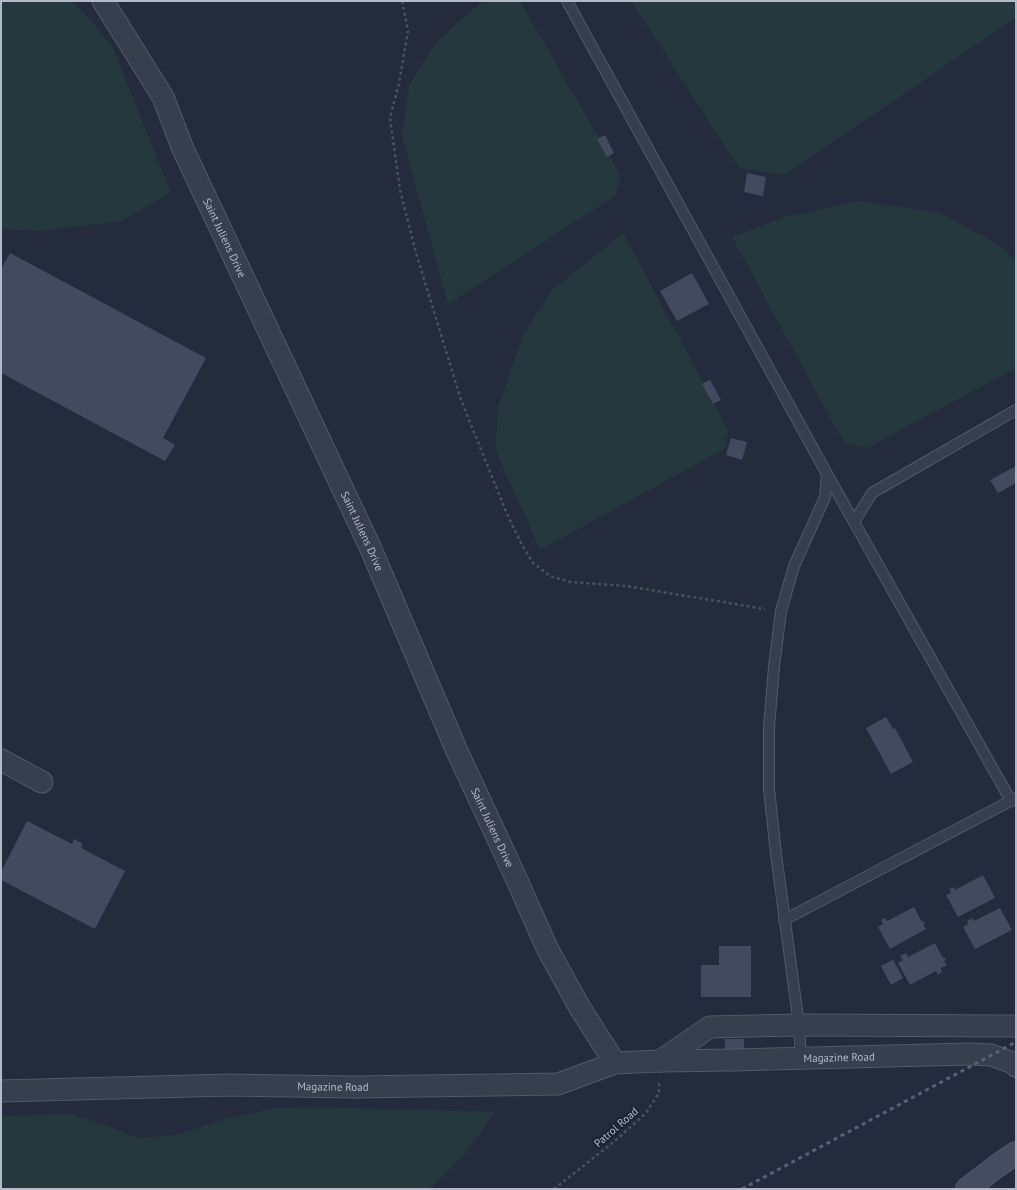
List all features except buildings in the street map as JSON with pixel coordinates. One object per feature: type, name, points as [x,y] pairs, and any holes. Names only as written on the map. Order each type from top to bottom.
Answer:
[{"type":"main road","points":[[967,1189],[1016,1153]]},
{"type":"street","name":"Saint Juliens Drive","points":[[103,1],[163,97],[186,156],[371,549],[456,748],[547,948],[580,1008],[616,1063]]},
{"type":"street","points":[[1,760],[42,782]]},
{"type":"street","points":[[660,1061],[710,1027],[799,1025],[1016,1026]]},
{"type":"street","points":[[993,1026],[1016,1036]]},
{"type":"street","name":"Magazine Road","points":[[1,1091],[230,1085],[354,1087],[558,1084],[616,1063],[660,1061],[968,1054],[991,1055],[1013,1063],[1016,1066]]},
{"type":"lane","points":[[567,1],[827,474],[1013,800],[784,920]]},
{"type":"lane","points":[[854,522],[872,493],[1016,410]]},
{"type":"lane","points":[[801,1058],[799,1025],[784,920],[769,782],[769,728],[774,667],[782,611],[794,566],[825,497],[827,474]]},
{"type":"path","points":[[402,1],[408,31],[399,83],[390,118],[400,190],[416,253],[462,400],[508,514],[522,545],[533,563],[550,576],[570,582],[626,586],[782,611]]},
{"type":"path","name":"Patrol Road","points":[[554,1189],[615,1141],[646,1113],[659,1093],[660,1061]]},
{"type":"shaded area","points":[[1,1],[72,1],[88,17],[113,48],[171,192],[122,221],[42,231],[1,229]]},
{"type":"shaded area","points":[[484,1],[520,1],[621,176],[615,196],[448,304],[402,136],[409,85],[434,45],[460,20]]},
{"type":"shaded area","points":[[631,1],[1016,1],[1016,18],[784,175],[739,168]]},
{"type":"shaded area","points":[[858,201],[938,212],[1001,246],[1016,261],[1016,368],[867,448],[844,443],[732,237],[785,217]]},
{"type":"shaded area","points":[[623,233],[729,431],[724,449],[540,550],[495,449],[498,407],[523,335],[553,289]]},
{"type":"shaded area","points":[[316,1107],[495,1112],[465,1154],[429,1189],[1,1189],[1,1116],[70,1114],[108,1126],[138,1138],[176,1135],[225,1119],[275,1108]]},
{"type":"railway","points":[[742,1189],[1016,1042]]}]
